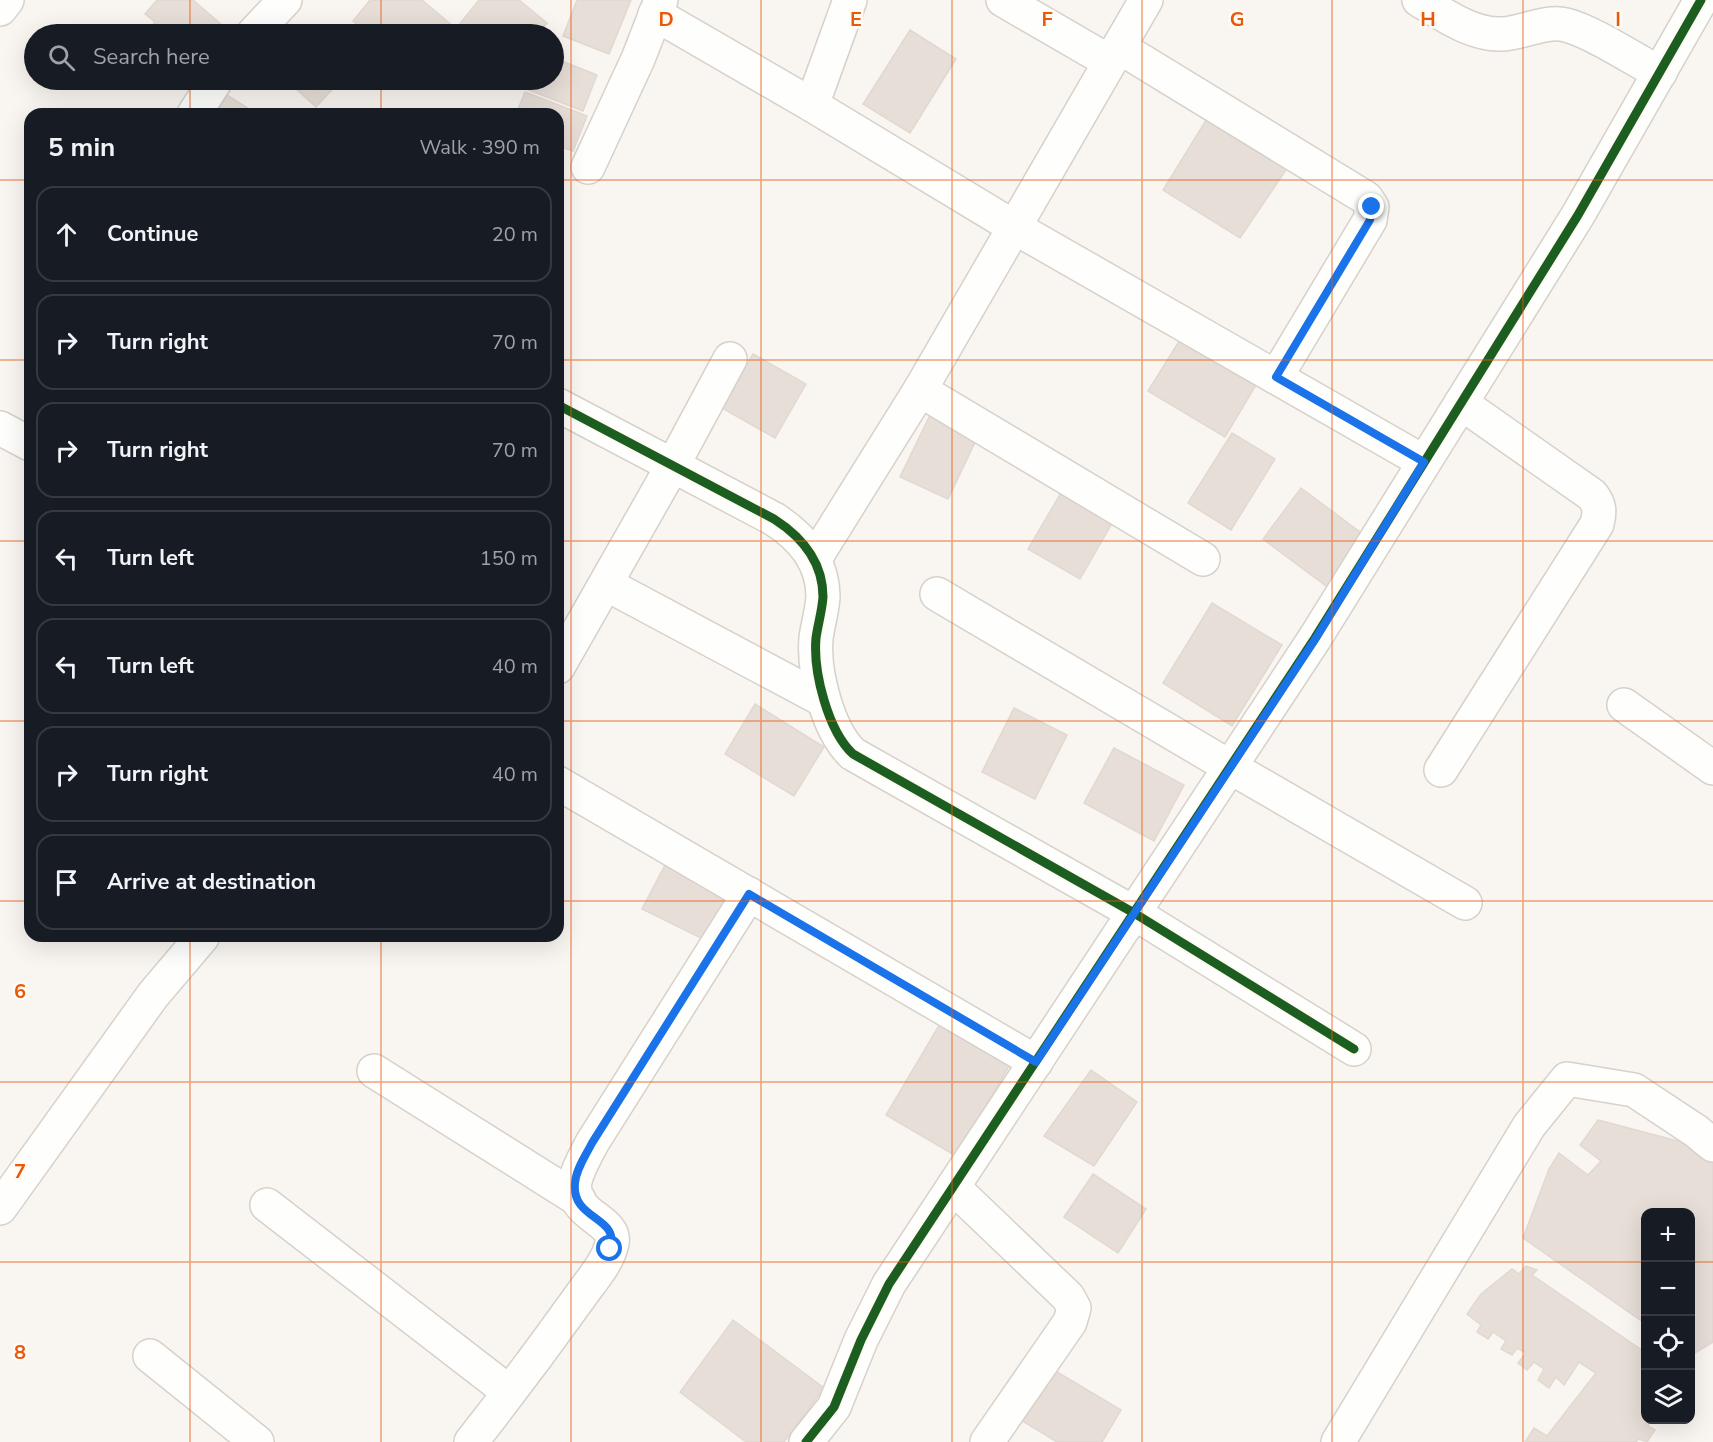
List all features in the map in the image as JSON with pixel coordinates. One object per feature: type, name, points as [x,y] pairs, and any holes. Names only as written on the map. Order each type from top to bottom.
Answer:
[{"type":"street","points":[[0,9],[7,0]]},
{"type":"street","points":[[262,24],[285,0]]},
{"type":"street","points":[[812,105],[850,0]]},
{"type":"street","points":[[1003,0],[1114,55],[1366,198],[1372,207],[1370,220],[1276,377]]},
{"type":"street","points":[[814,560],[920,390],[1146,0]]},
{"type":"street","points":[[1419,0],[1465,26],[1482,32],[1502,34],[1545,25],[1563,24],[1580,30],[1660,73]]},
{"type":"street","points":[[806,1442],[834,1407],[861,1340],[889,1284],[1316,638],[1578,215],[1701,0]]},
{"type":"street","points":[[588,167],[638,59],[658,7],[812,105],[1014,227],[1424,462]]},
{"type":"street","points":[[198,108],[210,90]]},
{"type":"street","points":[[564,657],[673,465],[730,359]]},
{"type":"street","points":[[920,390],[1203,559]]},
{"type":"street","points":[[1441,770],[1597,524],[1600,514],[1599,504],[1592,495],[1461,403]]},
{"type":"street","points":[[564,408],[774,519],[804,543],[821,579],[823,598],[816,640],[823,700],[837,735],[853,754],[1134,913],[1354,1049]]},
{"type":"street","points":[[606,584],[823,700]]},
{"type":"street","points":[[937,594],[1465,903]]},
{"type":"street","points":[[1624,705],[1713,768]]},
{"type":"street","points":[[564,786],[1036,1062]]},
{"type":"street","points":[[471,1442],[595,1275],[610,1249],[613,1241],[609,1227],[583,1210],[575,1183],[592,1143],[749,894]]},
{"type":"street","points":[[0,1208],[153,994],[197,942]]},
{"type":"street","points":[[374,1071],[579,1200]]},
{"type":"street","points":[[1338,1442],[1530,1126],[1567,1078],[1634,1090],[1713,1145]]},
{"type":"street","points":[[953,1187],[1068,1297],[1074,1308],[1070,1322],[987,1442]]},
{"type":"street","points":[[267,1204],[509,1392]]},
{"type":"street","points":[[150,1356],[257,1442]]},
{"type":"building","points":[[157,0],[193,0],[221,24],[153,24],[155,22],[145,14]]},
{"type":"building","points":[[370,0],[422,0],[450,24],[357,24],[353,21]]},
{"type":"building","points":[[479,0],[519,0],[547,23],[546,24],[460,24]]},
{"type":"building","points":[[577,0],[631,0],[609,54],[564,36]]},
{"type":"building","points":[[910,30],[956,59],[910,133],[863,104]]},
{"type":"building","points":[[564,62],[597,75],[583,111],[529,90],[564,90]]},
{"type":"building","points":[[297,90],[332,90],[316,107]]},
{"type":"building","points":[[525,92],[587,116],[573,151],[564,148],[564,108],[518,108]]},
{"type":"building","points":[[227,95],[248,108],[219,108]]},
{"type":"building","points":[[1211,112],[1288,167],[1240,238],[1163,190]]},
{"type":"building","points":[[1186,330],[1262,375],[1225,437],[1148,391]]},
{"type":"building","points":[[753,354],[806,384],[775,438],[722,408]]},
{"type":"building","points":[[932,411],[979,434],[948,499],[900,477]]},
{"type":"building","points":[[1232,433],[1275,459],[1231,530],[1188,503]]},
{"type":"building","points":[[1068,481],[1119,511],[1080,579],[1028,549]]},
{"type":"building","points":[[1301,488],[1368,538],[1330,589],[1263,539]]},
{"type":"building","points":[[1212,603],[1282,645],[1232,726],[1163,683]]},
{"type":"building","points":[[755,704],[824,747],[794,796],[725,754]]},
{"type":"building","points":[[1014,708],[1067,735],[1035,799],[982,772]]},
{"type":"building","points":[[1114,748],[1184,785],[1154,841],[1084,803]]},
{"type":"building","points":[[665,865],[735,900],[713,944],[642,909]]},
{"type":"building","points":[[944,1017],[1014,1058],[956,1156],[886,1115]]},
{"type":"building","points":[[1091,1070],[1137,1102],[1094,1166],[1044,1136]]},
{"type":"building","points":[[1598,1120],[1693,1145],[1713,1160],[1713,1342],[1695,1353],[1695,1208],[1641,1208],[1641,1321],[1523,1238],[1549,1169],[1559,1153],[1588,1175],[1601,1161],[1580,1145]]},
{"type":"building","points":[[1093,1174],[1146,1209],[1118,1253],[1064,1217]]},
{"type":"building","points":[[1526,1266],[1537,1270],[1532,1275],[1641,1350],[1641,1424],[1649,1424],[1648,1426],[1655,1430],[1647,1442],[1639,1439],[1636,1442],[1525,1442],[1534,1428],[1547,1436],[1596,1373],[1579,1362],[1564,1385],[1556,1377],[1549,1388],[1538,1380],[1544,1369],[1534,1362],[1527,1370],[1518,1363],[1526,1353],[1517,1348],[1512,1355],[1501,1349],[1506,1341],[1493,1332],[1488,1339],[1477,1332],[1481,1325],[1467,1314],[1481,1294],[1512,1269],[1519,1274]]},
{"type":"building","points":[[733,1320],[824,1388],[784,1442],[746,1442],[680,1392]]},
{"type":"building","points":[[1047,1366],[1121,1410],[1102,1442],[1057,1442],[1016,1417]]},
{"type":"cycle path","points":[[806,1442],[834,1407],[861,1340],[889,1284],[1315,638],[1578,215],[1701,0]]},
{"type":"cycle path","points":[[564,408],[774,519],[802,542],[815,561],[822,584],[823,597],[816,638],[820,684],[836,731],[853,754],[1134,913],[1354,1049]]},
{"type":"route","points":[[610,1249],[613,1241],[609,1227],[583,1210],[576,1191],[575,1183],[578,1173],[592,1143],[749,894],[1036,1062],[1316,638],[1424,462],[1276,377],[1370,220],[1372,207]]}]
